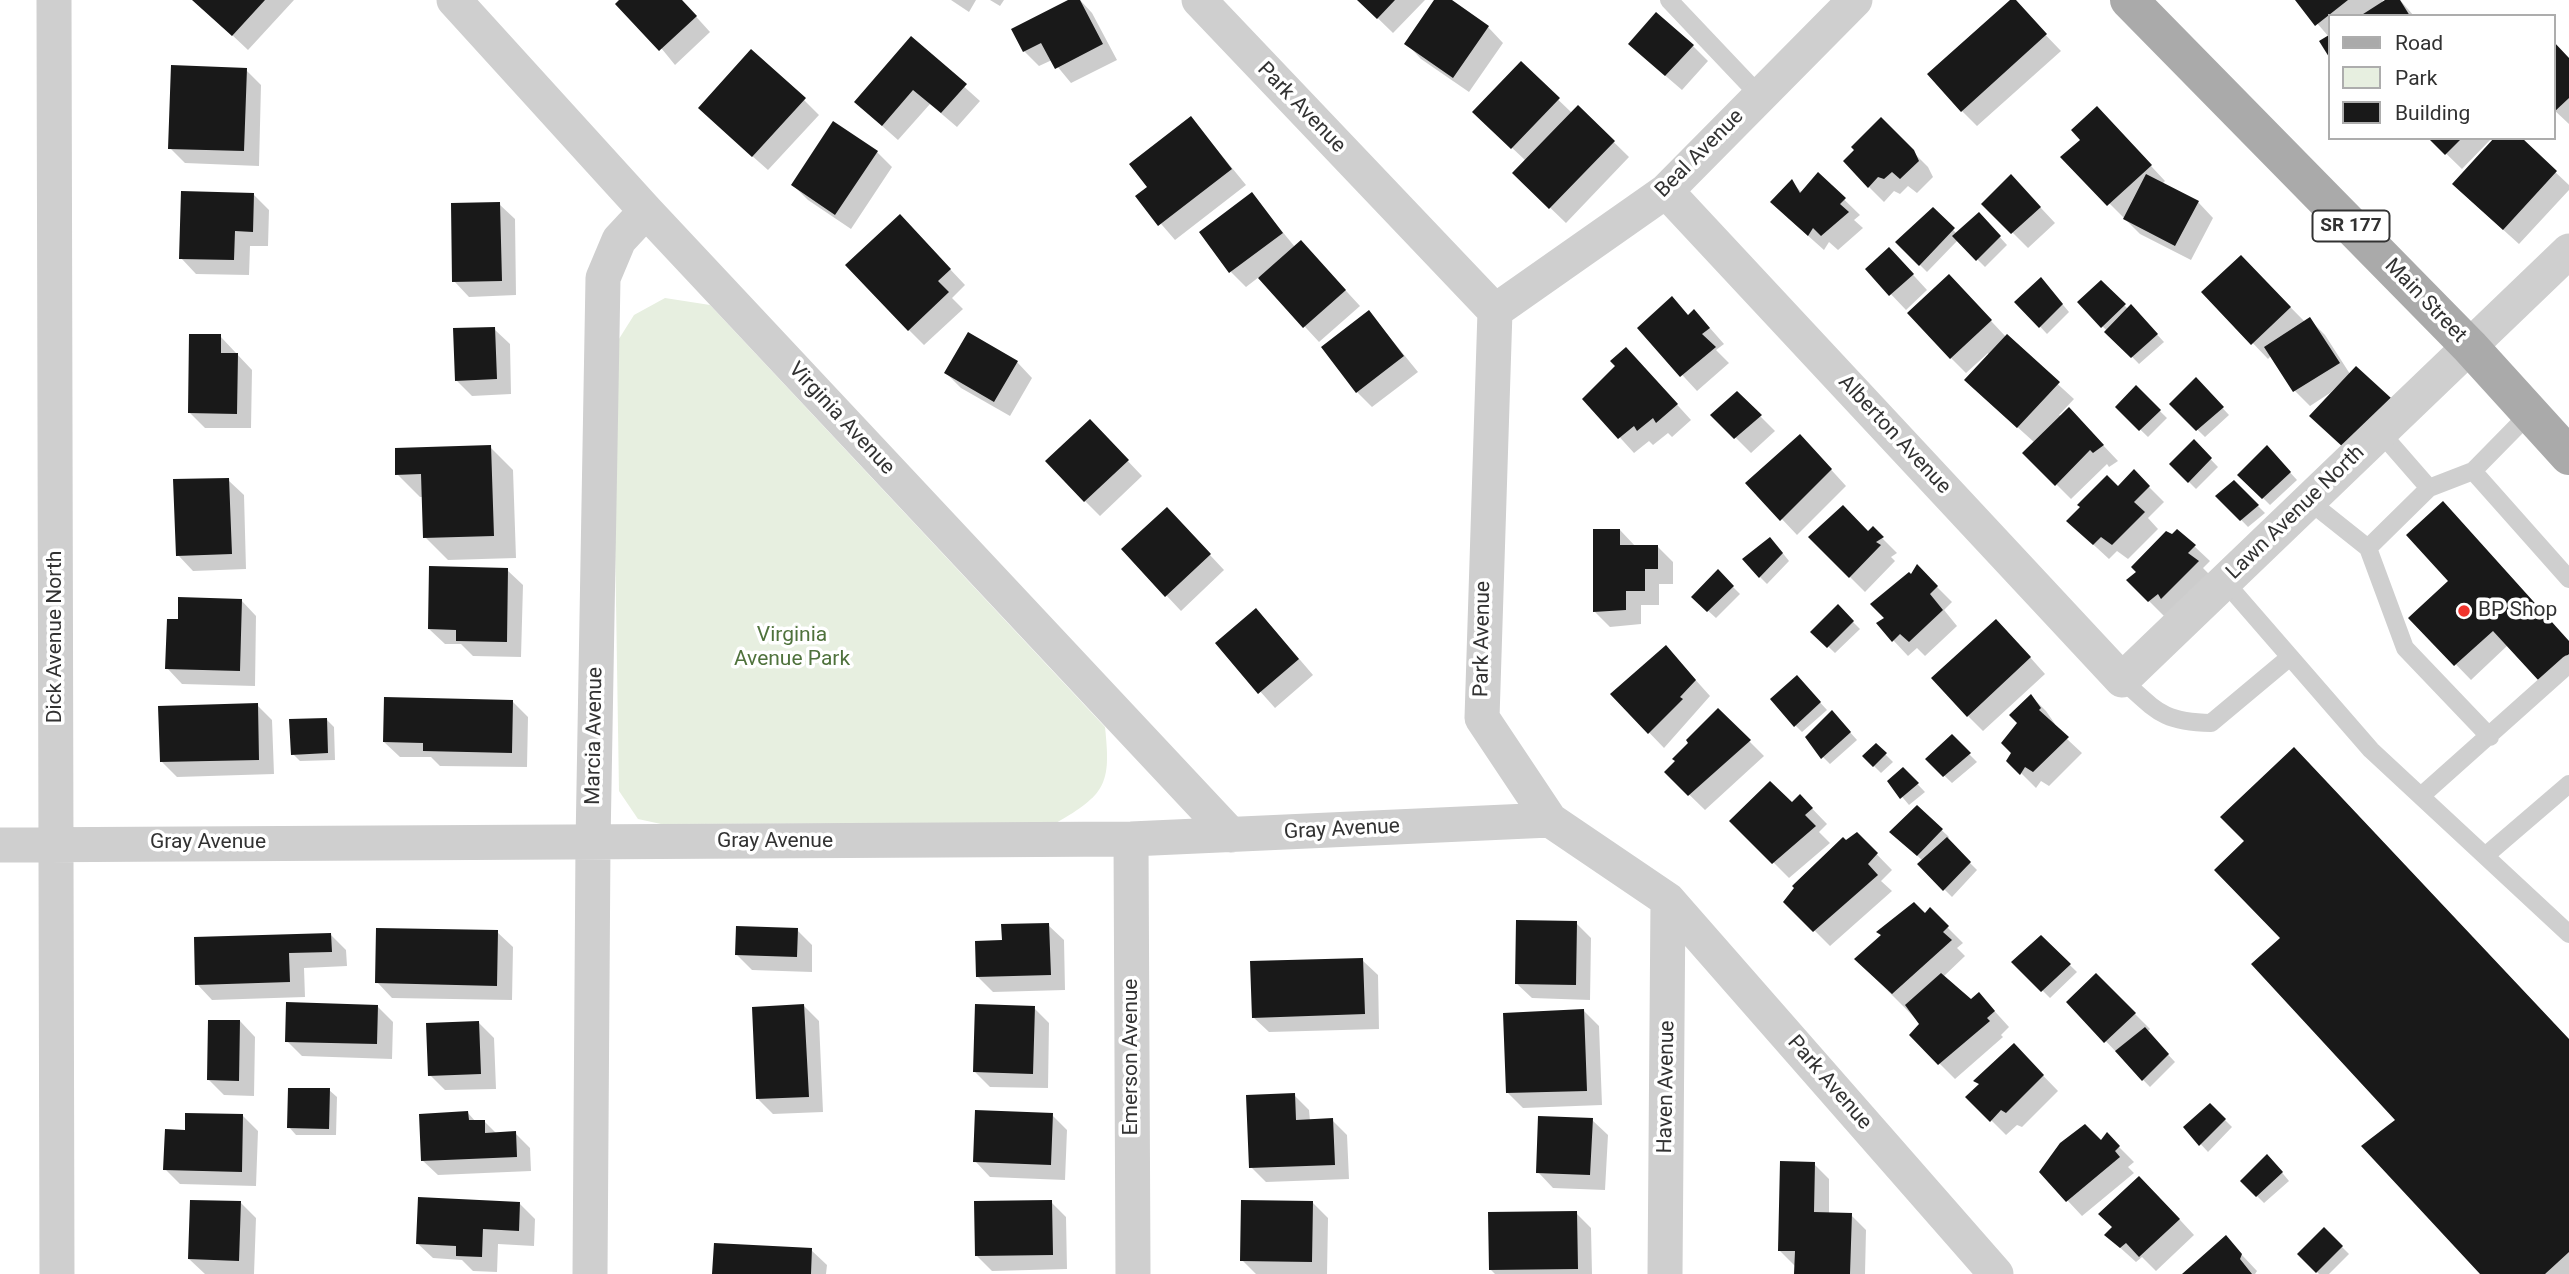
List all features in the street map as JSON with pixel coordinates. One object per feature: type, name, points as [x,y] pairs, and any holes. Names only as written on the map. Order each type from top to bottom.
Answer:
[{"type":"main road","name":"Main Street","points":[[2129,0],[2470,347],[2569,456]]},
{"type":"street","name":"Dick Avenue North","points":[[54,0],[57,1274]]},
{"type":"street","name":"Virginia Avenue","points":[[454,0],[646,211],[1231,835]]},
{"type":"street","name":"Park Avenue","points":[[1199,0],[1495,311],[1482,718],[1550,820],[1668,900],[1996,1274]]},
{"type":"street","name":"Beal Avenue","points":[[1495,311],[1667,191],[1855,0]]},
{"type":"street","name":"Alberton Avenue","points":[[1667,191],[2122,680]]},
{"type":"street","name":"Marcia Avenue","points":[[590,1274],[593,844],[603,278],[619,240],[646,211]]},
{"type":"street","name":"Lawn Avenue North","points":[[2122,680],[2569,251]]},
{"type":"street","name":"Gray Avenue","points":[[0,845],[593,844],[1131,839],[1550,820]]},
{"type":"street","name":"Emerson Avenue","points":[[1131,839],[1133,1274]]},
{"type":"street","name":"Haven Avenue","points":[[1665,1274],[1668,900]]},
{"type":"lane","points":[[1669,0],[1759,95]]},
{"type":"lane","points":[[2368,548],[2429,488],[2473,471],[2530,413]]},
{"type":"lane","points":[[2381,433],[2429,488]]},
{"type":"lane","points":[[2473,471],[2569,579]]},
{"type":"lane","points":[[2309,501],[2368,548],[2405,648],[2490,737]]},
{"type":"lane","points":[[2225,582],[2371,750],[2569,934]]},
{"type":"lane","points":[[2122,680],[2161,715],[2180,722],[2211,723],[2290,657]]},
{"type":"lane","points":[[2421,796],[2569,664]]},
{"type":"lane","points":[[2485,856],[2569,784]]},
{"type":"green space","name":"Virginia Avenue Park","points":[[665,298],[710,305],[1105,727],[1105,775],[1102,786],[1086,804],[1056,823],[661,824],[638,819],[619,791],[612,350],[634,315]]},
{"type":"building","points":[[192,0],[265,0],[232,36]]},
{"type":"building","points":[[619,0],[682,0],[697,16],[659,51],[615,4]]},
{"type":"building","points":[[1068,0],[1080,0],[1103,44],[1055,69],[1041,43],[1023,52],[1011,29]]},
{"type":"building","points":[[1357,0],[1395,0],[1377,19]]},
{"type":"building","points":[[1434,0],[1452,0],[1489,26],[1453,78],[1404,44]]},
{"type":"building","points":[[2010,0],[2016,0],[2047,34],[1961,112],[1927,74]]},
{"type":"building","points":[[2295,0],[2348,0],[2328,14],[2315,26]]},
{"type":"building","points":[[2385,0],[2400,0],[2409,14],[2363,14]]},
{"type":"building","points":[[1656,12],[1694,45],[1665,76],[1628,44]]},
{"type":"building","points":[[911,36],[967,84],[941,113],[913,90],[882,126],[854,102]]},
{"type":"building","points":[[2328,36],[2328,55],[2319,41]]},
{"type":"building","points":[[2555,43],[2569,58],[2569,98],[2555,111]]},
{"type":"building","points":[[751,49],[806,98],[752,157],[698,108]]},
{"type":"building","points":[[1521,61],[1560,98],[1511,149],[1472,112]]},
{"type":"building","points":[[171,65],[247,68],[244,151],[168,149]]},
{"type":"building","points":[[1578,105],[1615,141],[1549,209],[1512,173]]},
{"type":"building","points":[[2097,106],[2152,165],[2107,206],[2060,157],[2080,140],[2071,130]]},
{"type":"building","points":[[1191,116],[1232,169],[1158,226],[1135,196],[1147,187],[1129,164]]},
{"type":"building","points":[[1881,117],[1914,150],[1919,161],[1900,179],[1892,172],[1884,179],[1878,177],[1868,188],[1843,161],[1854,150],[1851,147]]},
{"type":"building","points":[[833,121],[878,151],[835,215],[791,185]]},
{"type":"building","points":[[2430,140],[2460,140],[2445,155]]},
{"type":"building","points":[[2492,140],[2524,140],[2557,171],[2503,230],[2452,184]]},
{"type":"building","points":[[1818,172],[1846,198],[1840,204],[1849,212],[1821,236],[1813,228],[1808,236],[1770,202],[1792,179],[1800,193]]},
{"type":"building","points":[[2011,174],[2041,207],[2011,234],[1981,204]]},
{"type":"building","points":[[2146,174],[2199,201],[2175,246],[2123,219]]},
{"type":"building","points":[[181,191],[254,193],[253,232],[235,231],[234,260],[179,259]]},
{"type":"building","points":[[1252,192],[1283,233],[1229,273],[1199,232]]},
{"type":"building","points":[[500,202],[502,281],[452,282],[451,203]]},
{"type":"building","points":[[1933,207],[1955,228],[1919,266],[1895,242]]},
{"type":"building","points":[[1979,212],[2001,236],[1976,261],[1952,236]]},
{"type":"building","points":[[900,214],[951,269],[938,281],[949,292],[908,331],[845,265]]},
{"type":"building","points":[[1301,240],[1346,290],[1303,328],[1258,278]]},
{"type":"building","points":[[1889,247],[1914,274],[1889,296],[1865,269]]},
{"type":"building","points":[[2241,255],[2291,307],[2251,345],[2201,292]]},
{"type":"building","points":[[1949,274],[1992,320],[1950,359],[1907,313]]},
{"type":"building","points":[[2041,277],[2063,304],[2039,328],[2014,302]]},
{"type":"building","points":[[2101,280],[2126,304],[2101,328],[2077,302]]},
{"type":"building","points":[[1672,296],[1688,315],[1694,309],[1710,328],[1702,334],[1716,347],[1680,377],[1637,328]]},
{"type":"building","points":[[2131,304],[2158,334],[2131,358],[2104,332]]},
{"type":"building","points":[[1369,310],[1404,356],[1356,393],[1321,347]]},
{"type":"building","points":[[2310,317],[2340,363],[2293,392],[2264,347]]},
{"type":"building","points":[[495,327],[497,379],[455,381],[453,328]]},
{"type":"building","points":[[968,332],[1018,361],[994,402],[944,373]]},
{"type":"building","points":[[189,334],[221,334],[221,353],[238,353],[237,414],[188,413]]},
{"type":"building","points":[[2007,334],[2060,382],[2017,428],[1964,380]]},
{"type":"building","points":[[1626,347],[1678,404],[1656,423],[1653,418],[1637,431],[1634,426],[1618,439],[1582,399],[1615,366],[1610,361]]},
{"type":"building","points":[[2356,366],[2391,398],[2344,448],[2309,416]]},
{"type":"building","points":[[2196,377],[2224,407],[2196,431],[2169,404]]},
{"type":"building","points":[[2136,385],[2161,410],[2139,431],[2115,407]]},
{"type":"building","points":[[1737,391],[1762,415],[1734,439],[1710,415]]},
{"type":"building","points":[[2069,407],[2104,445],[2093,453],[2090,450],[2055,486],[2022,453]]},
{"type":"building","points":[[1090,419],[1129,460],[1084,502],[1045,461]]},
{"type":"building","points":[[1800,434],[1832,469],[1780,521],[1745,483]]},
{"type":"building","points":[[2194,439],[2212,458],[2188,483],[2169,464]]},
{"type":"building","points":[[491,445],[494,536],[423,538],[421,474],[395,475],[395,448]]},
{"type":"building","points":[[2267,445],[2291,472],[2262,499],[2237,475]]},
{"type":"building","points":[[2134,469],[2150,486],[2134,502],[2145,512],[2112,545],[2101,537],[2093,545],[2066,521],[2080,507],[2077,505],[2107,475],[2118,486]]},
{"type":"building","points":[[229,478],[232,554],[176,556],[173,479]]},
{"type":"building","points":[[2234,480],[2259,505],[2240,521],[2215,496]]},
{"type":"building","points":[[2443,501],[2569,641],[2569,654],[2539,681],[2493,631],[2454,666],[2408,618],[2448,581],[2406,535]]},
{"type":"building","points":[[1843,505],[1868,531],[1873,526],[1884,537],[1876,542],[1881,545],[1849,578],[1808,537]]},
{"type":"building","points":[[1167,507],[1211,554],[1165,597],[1121,549]]},
{"type":"building","points":[[1593,529],[1620,529],[1620,545],[1658,545],[1658,569],[1645,569],[1645,591],[1626,591],[1626,610],[1593,612]]},
{"type":"building","points":[[2177,529],[2196,545],[2188,553],[2199,561],[2161,599],[2158,594],[2148,602],[2126,580],[2136,572],[2131,567],[2166,531],[2172,534]]},
{"type":"building","points":[[1770,537],[1783,553],[1759,578],[1742,559]]},
{"type":"building","points":[[1917,564],[1938,586],[1930,594],[1943,610],[1909,642],[1900,634],[1892,642],[1876,623],[1884,618],[1870,604],[1909,572],[1911,574]]},
{"type":"building","points":[[429,566],[508,568],[507,642],[456,641],[456,630],[428,629]]},
{"type":"building","points":[[1718,569],[1734,586],[1707,612],[1691,597]]},
{"type":"building","points":[[178,597],[242,599],[240,671],[165,669],[167,619],[178,619]]},
{"type":"building","points":[[1838,604],[1854,621],[1827,648],[1810,632]]},
{"type":"building","points":[[1256,608],[1299,659],[1258,694],[1215,643]]},
{"type":"building","points":[[1996,619],[2031,657],[1967,717],[1931,678]]},
{"type":"building","points":[[1666,645],[1696,680],[1680,697],[1683,699],[1648,734],[1610,694]]},
{"type":"building","points":[[1797,675],[1821,702],[1794,727],[1770,699]]},
{"type":"building","points":[[2031,694],[2041,708],[2039,710],[2069,737],[2033,772],[2025,767],[2020,775],[2006,761],[2011,753],[2001,743],[2017,723],[2009,715]]},
{"type":"building","points":[[384,697],[513,700],[512,753],[423,751],[423,743],[383,742]]},
{"type":"building","points":[[258,703],[259,760],[160,762],[158,706]]},
{"type":"building","points":[[1718,708],[1751,740],[1688,796],[1664,772],[1675,761],[1672,759],[1688,743],[1686,740]]},
{"type":"building","points":[[1832,710],[1851,732],[1821,759],[1805,737]]},
{"type":"building","points":[[327,718],[328,753],[291,755],[289,719]]},
{"type":"building","points":[[1952,734],[1971,753],[1943,777],[1925,759]]},
{"type":"building","points":[[1876,743],[1887,753],[1873,767],[1862,756]]},
{"type":"building","points":[[2294,747],[2569,1039],[2569,1252],[2545,1274],[2480,1274],[2361,1146],[2395,1120],[2251,964],[2280,938],[2214,870],[2244,841],[2220,817]]},
{"type":"building","points":[[1903,767],[1919,783],[1900,799],[1887,781]]},
{"type":"building","points":[[1770,781],[1792,802],[1800,794],[1813,808],[1805,815],[1816,826],[1772,864],[1729,821]]},
{"type":"building","points":[[1917,805],[1943,829],[1917,856],[1889,832]]},
{"type":"building","points":[[1857,832],[1878,853],[1868,864],[1878,875],[1813,932],[1783,902],[1794,888],[1792,886],[1843,837],[1846,840]]},
{"type":"building","points":[[1947,837],[1971,862],[1943,891],[1917,864]]},
{"type":"building","points":[[1914,902],[1925,913],[1930,907],[1949,926],[1943,932],[1952,940],[1892,994],[1854,959],[1881,935],[1876,932]]},
{"type":"building","points":[[1516,920],[1577,921],[1576,985],[1515,984]]},
{"type":"building","points":[[1049,923],[1051,975],[976,977],[975,941],[1002,940],[1001,924]]},
{"type":"building","points":[[736,926],[798,928],[797,957],[735,955]]},
{"type":"building","points":[[376,928],[498,930],[497,986],[375,983]]},
{"type":"building","points":[[331,933],[332,952],[289,953],[290,982],[195,985],[194,937]]},
{"type":"building","points":[[2041,935],[2071,964],[2041,992],[2011,962]]},
{"type":"building","points":[[1363,958],[1365,1014],[1252,1018],[1250,961]]},
{"type":"building","points":[[1941,973],[1971,999],[1979,992],[1995,1011],[1987,1018],[1990,1021],[1938,1065],[1909,1035],[1919,1024],[1905,1005]]},
{"type":"building","points":[[2096,973],[2136,1013],[2104,1043],[2066,1002]]},
{"type":"building","points":[[286,1002],[378,1005],[377,1044],[285,1042]]},
{"type":"building","points":[[804,1004],[809,1097],[756,1099],[752,1007]]},
{"type":"building","points":[[975,1004],[1035,1006],[1033,1074],[973,1072]]},
{"type":"building","points":[[1584,1009],[1587,1091],[1506,1093],[1503,1013]]},
{"type":"building","points":[[208,1020],[240,1020],[239,1081],[207,1080]]},
{"type":"building","points":[[479,1021],[481,1074],[428,1076],[426,1023]]},
{"type":"building","points":[[2145,1027],[2169,1054],[2142,1081],[2115,1051]]},
{"type":"building","points":[[2014,1043],[2044,1075],[2006,1113],[2001,1110],[1990,1122],[1965,1097],[1979,1084],[1973,1081]]},
{"type":"building","points":[[288,1088],[330,1088],[329,1129],[287,1128]]},
{"type":"building","points":[[1295,1093],[1296,1120],[1333,1118],[1335,1165],[1249,1168],[1246,1095]]},
{"type":"building","points":[[2210,1103],[2226,1119],[2199,1146],[2183,1127]]},
{"type":"building","points":[[975,1110],[1053,1113],[1051,1165],[973,1162]]},
{"type":"building","points":[[468,1111],[469,1120],[485,1120],[485,1133],[516,1131],[517,1157],[421,1161],[419,1114]]},
{"type":"building","points":[[185,1113],[243,1114],[242,1172],[163,1170],[165,1129],[185,1130]]},
{"type":"building","points":[[1538,1116],[1593,1118],[1590,1175],[1536,1173]]},
{"type":"building","points":[[2085,1124],[2101,1140],[2107,1132],[2120,1146],[2115,1151],[2120,1157],[2066,1202],[2039,1172],[2060,1143]]},
{"type":"building","points":[[2267,1154],[2283,1172],[2256,1197],[2240,1181]]},
{"type":"building","points":[[1780,1161],[1815,1162],[1814,1212],[1852,1213],[1850,1274],[1794,1274],[1795,1251],[1778,1251]]},
{"type":"building","points":[[2139,1176],[2180,1219],[2139,1257],[2126,1243],[2120,1248],[2104,1235],[2112,1227],[2098,1214]]},
{"type":"building","points":[[418,1197],[520,1202],[519,1231],[483,1229],[482,1257],[456,1256],[456,1246],[416,1244]]},
{"type":"building","points":[[190,1200],[241,1201],[239,1261],[188,1259]]},
{"type":"building","points":[[1052,1200],[1053,1255],[975,1256],[974,1201]]},
{"type":"building","points":[[1241,1200],[1313,1201],[1312,1262],[1240,1261]]},
{"type":"building","points":[[1577,1211],[1578,1269],[1489,1270],[1488,1212]]},
{"type":"building","points":[[2324,1227],[2343,1246],[2316,1273],[2297,1254]]},
{"type":"building","points":[[2226,1235],[2242,1254],[2240,1259],[2252,1274],[2182,1274]]},
{"type":"building","points":[[714,1243],[812,1248],[811,1274],[712,1274]]},
{"type":"place","name":"BP Shop","points":[[2464,611]]}]
